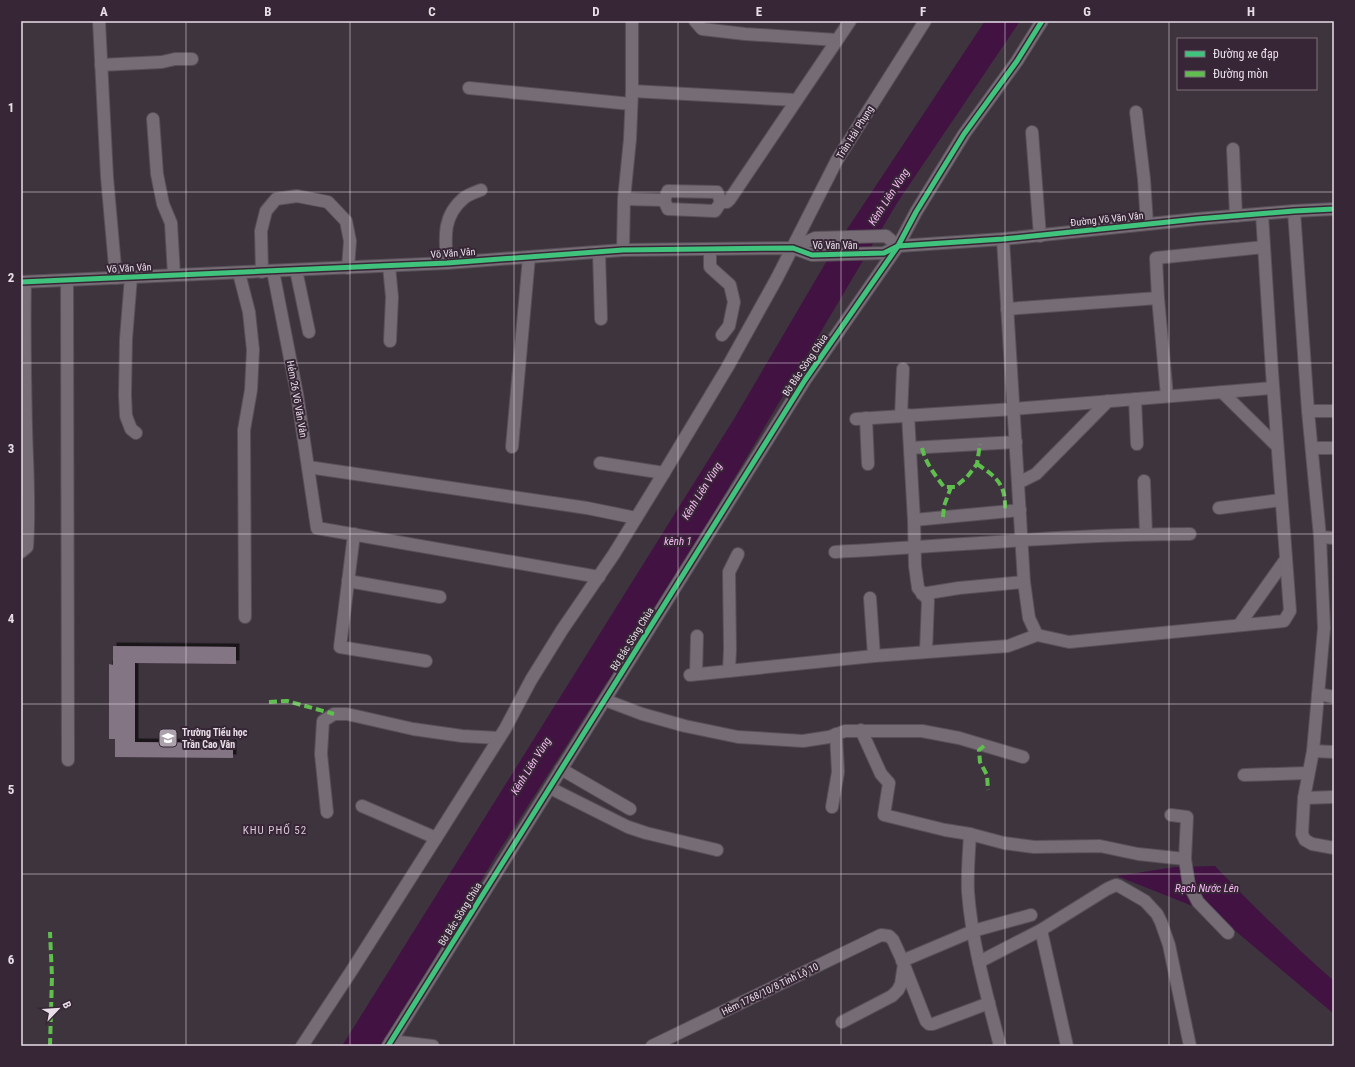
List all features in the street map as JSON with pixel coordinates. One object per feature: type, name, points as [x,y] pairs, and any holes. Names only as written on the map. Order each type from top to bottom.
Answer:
[{"type":"street","points":[[99,21],[107,177],[116,278]]},
{"type":"street","points":[[623,250],[624,199],[630,139],[632,91],[632,21]]},
{"type":"street","points":[[695,21],[702,29],[745,34],[837,40]]},
{"type":"street","points":[[721,202],[727,202],[730,199],[850,21]]},
{"type":"street","name":"Trần Hải Phụng","points":[[302,1046],[505,729],[531,680],[562,630],[599,577],[664,473],[727,368],[794,248],[837,160],[925,21]]},
{"type":"street","name":"Bờ Bắc Sông Chùa","points":[[390,1043],[805,380],[898,246],[916,212],[964,134],[1017,61],[1042,21]]},
{"type":"street","points":[[101,65],[192,59]]},
{"type":"street","points":[[469,88],[631,104]]},
{"type":"street","points":[[632,91],[796,100]]},
{"type":"street","points":[[1136,112],[1144,179],[1147,224]]},
{"type":"street","points":[[154,119],[157,174],[163,204],[171,223],[174,275]]},
{"type":"street","points":[[1032,132],[1040,236]]},
{"type":"street","points":[[1233,149],[1236,216]]},
{"type":"street","points":[[447,263],[445,234],[448,220],[464,198],[481,190]]},
{"type":"street","points":[[668,191],[717,192],[721,202],[715,211],[668,209],[664,200],[668,191]]},
{"type":"street","points":[[267,271],[261,231],[266,211],[276,199],[297,196],[328,202],[346,221],[350,241],[348,268]]},
{"type":"street","points":[[624,199],[664,200]]},
{"type":"street","name":"Đường Võ Văn Vân","points":[[884,253],[898,246],[1040,236],[1147,224],[1294,211],[1334,209]]},
{"type":"street","points":[[1294,211],[1308,412],[1320,536],[1328,583],[1313,751],[1304,798],[1302,834],[1305,840],[1312,844],[1334,848]]},
{"type":"street","points":[[697,636],[693,674],[926,651],[1008,646],[1037,636],[1069,642],[1284,620],[1290,611],[1277,446],[1262,214]]},
{"type":"street","points":[[794,248],[815,238],[886,236],[898,246]]},
{"type":"street","points":[[1003,239],[1024,582],[1029,618],[1037,636]]},
{"type":"street","points":[[1167,396],[1156,258],[1264,247]]},
{"type":"street","name":"Võ Văn Vân","points":[[23,282],[447,263],[623,250],[794,248],[812,255],[884,253]]},
{"type":"street","points":[[710,250],[710,267],[730,285],[734,302],[729,326],[722,335]]},
{"type":"street","points":[[599,252],[601,319]]},
{"type":"street","points":[[512,447],[529,257]]},
{"type":"street","points":[[389,266],[392,297],[390,341]]},
{"type":"street","points":[[296,270],[309,332]]},
{"type":"street","name":"Hẻm 26 Võ Văn Vân","points":[[267,271],[297,394],[317,528],[354,534]]},
{"type":"street","points":[[239,272],[249,312],[253,350],[251,390],[244,430],[245,617]]},
{"type":"street","points":[[131,277],[126,339],[125,395],[126,416],[131,429],[136,433]]},
{"type":"street","points":[[67,280],[68,760]]},
{"type":"street","points":[[21,552],[27,546],[29,495],[23,282]]},
{"type":"street","points":[[1007,309],[1158,298]]},
{"type":"street","points":[[903,369],[904,416],[910,448],[915,566],[918,588],[928,600],[926,651]]},
{"type":"street","points":[[868,464],[861,418],[1014,409],[1273,388]]},
{"type":"street","points":[[1222,392],[1277,446]]},
{"type":"street","points":[[1135,399],[1137,444]]},
{"type":"street","points":[[1018,483],[1036,474],[1108,401]]},
{"type":"street","points":[[1308,412],[1334,411]]},
{"type":"street","points":[[910,448],[1016,442]]},
{"type":"street","points":[[1312,448],[1334,448]]},
{"type":"street","points":[[600,463],[664,473]]},
{"type":"street","points":[[308,467],[587,508],[636,518]]},
{"type":"street","points":[[1144,481],[1146,534]]},
{"type":"street","points":[[1219,508],[1281,500]]},
{"type":"street","points":[[914,520],[1020,510]]},
{"type":"street","points":[[426,661],[340,647],[354,534],[599,577]]},
{"type":"street","points":[[835,552],[870,551],[915,546],[1146,534],[1190,534]]},
{"type":"street","points":[[1320,536],[1334,538]]},
{"type":"street","points":[[728,671],[730,649],[729,572],[738,554]]},
{"type":"street","points":[[1239,625],[1286,559]]},
{"type":"street","points":[[348,581],[440,597]]},
{"type":"street","points":[[922,594],[959,588],[1024,582]]},
{"type":"street","points":[[870,598],[874,656]]},
{"type":"street","points":[[1318,694],[1334,697]]},
{"type":"street","points":[[605,700],[642,714],[685,726],[738,737],[803,741],[828,737],[845,731],[922,731],[959,738],[1023,756]]},
{"type":"street","points":[[327,812],[321,754],[323,720],[334,714],[347,714],[413,729],[462,736],[499,738]]},
{"type":"street","points":[[861,730],[881,774],[889,783],[884,815],[1004,843],[1034,847],[1100,846],[1138,854],[1185,859]]},
{"type":"street","points":[[832,807],[838,772],[836,734]]},
{"type":"street","points":[[1313,751],[1334,752]]},
{"type":"street","points":[[562,769],[630,810]]},
{"type":"street","points":[[1244,775],[1308,772]]},
{"type":"street","points":[[550,788],[628,827],[653,835],[717,850]]},
{"type":"street","points":[[1304,798],[1334,797]]},
{"type":"street","points":[[362,806],[436,838]]},
{"type":"street","points":[[1171,815],[1187,817],[1185,859],[1189,885],[1198,902],[1228,933]]},
{"type":"street","points":[[970,834],[968,880],[973,931],[979,962],[1000,1046]]},
{"type":"street","points":[[979,962],[1041,930],[1106,889],[1116,885],[1120,886],[1145,900],[1157,914],[1167,937],[1190,1046]]},
{"type":"street","points":[[903,962],[973,931],[1031,915]]},
{"type":"street","points":[[1041,930],[1067,1046]]},
{"type":"street","name":"Hẻm 1768/10/8 Tỉnh Lộ 10","points":[[652,1046],[882,935],[889,936],[893,940],[903,962]]},
{"type":"street","points":[[903,962],[926,1021],[929,1024],[933,1024],[989,1003]]},
{"type":"street","points":[[842,1022],[892,996],[901,984],[903,962]]},
{"type":"street","points":[[390,1043],[433,1046]]},
{"type":"water","name":"kênh 1","points":[[985,21],[1020,21],[897,203],[696,543],[497,854],[382,1046],[342,1046],[734,419],[832,252]]},
{"type":"water","name":"Rạch Nước Lên","points":[[1215,866],[1273,925],[1334,981],[1334,1014],[1232,928],[1200,909],[1117,876],[1175,867]]},
{"type":"building","points":[[113,646],[236,647],[236,664],[135,663],[135,742],[233,743],[233,758],[115,757],[115,739],[109,739],[109,664],[113,665]]},
{"type":"marked path","points":[[922,448],[928,463],[944,487],[955,487],[967,477],[977,464],[980,444]]},
{"type":"marked path","points":[[977,464],[995,478],[1002,488],[1005,511]]},
{"type":"marked path","points":[[943,517],[944,506],[951,487]]},
{"type":"marked path","points":[[269,702],[287,701],[334,714]]},
{"type":"marked path","points":[[984,746],[979,750],[980,762],[987,775],[988,790]]},
{"type":"marked path","points":[[50,932],[52,977],[50,1046]]},
{"type":"cycle path","points":[[388,1046],[805,380],[898,246],[916,212],[964,134],[1017,61],[1042,21]]},
{"type":"cycle path","points":[[21,282],[447,263],[623,250],[793,248],[812,255],[884,253],[898,246],[1003,239],[1197,219],[1334,209]]},
{"type":"place","name":"Trường Tiểu học Trần Cao Vân","points":[[168,738]]},
{"type":"district","name":"KHU PHỐ 52","points":[[275,830]]},
{"type":"water label","name":"Kênh Liên Vùng","points":[[889,197]]},
{"type":"water label","name":"Kênh Liên Vùng","points":[[702,491]]},
{"type":"water label","name":"Kênh Liên Vùng","points":[[531,766]]}]
